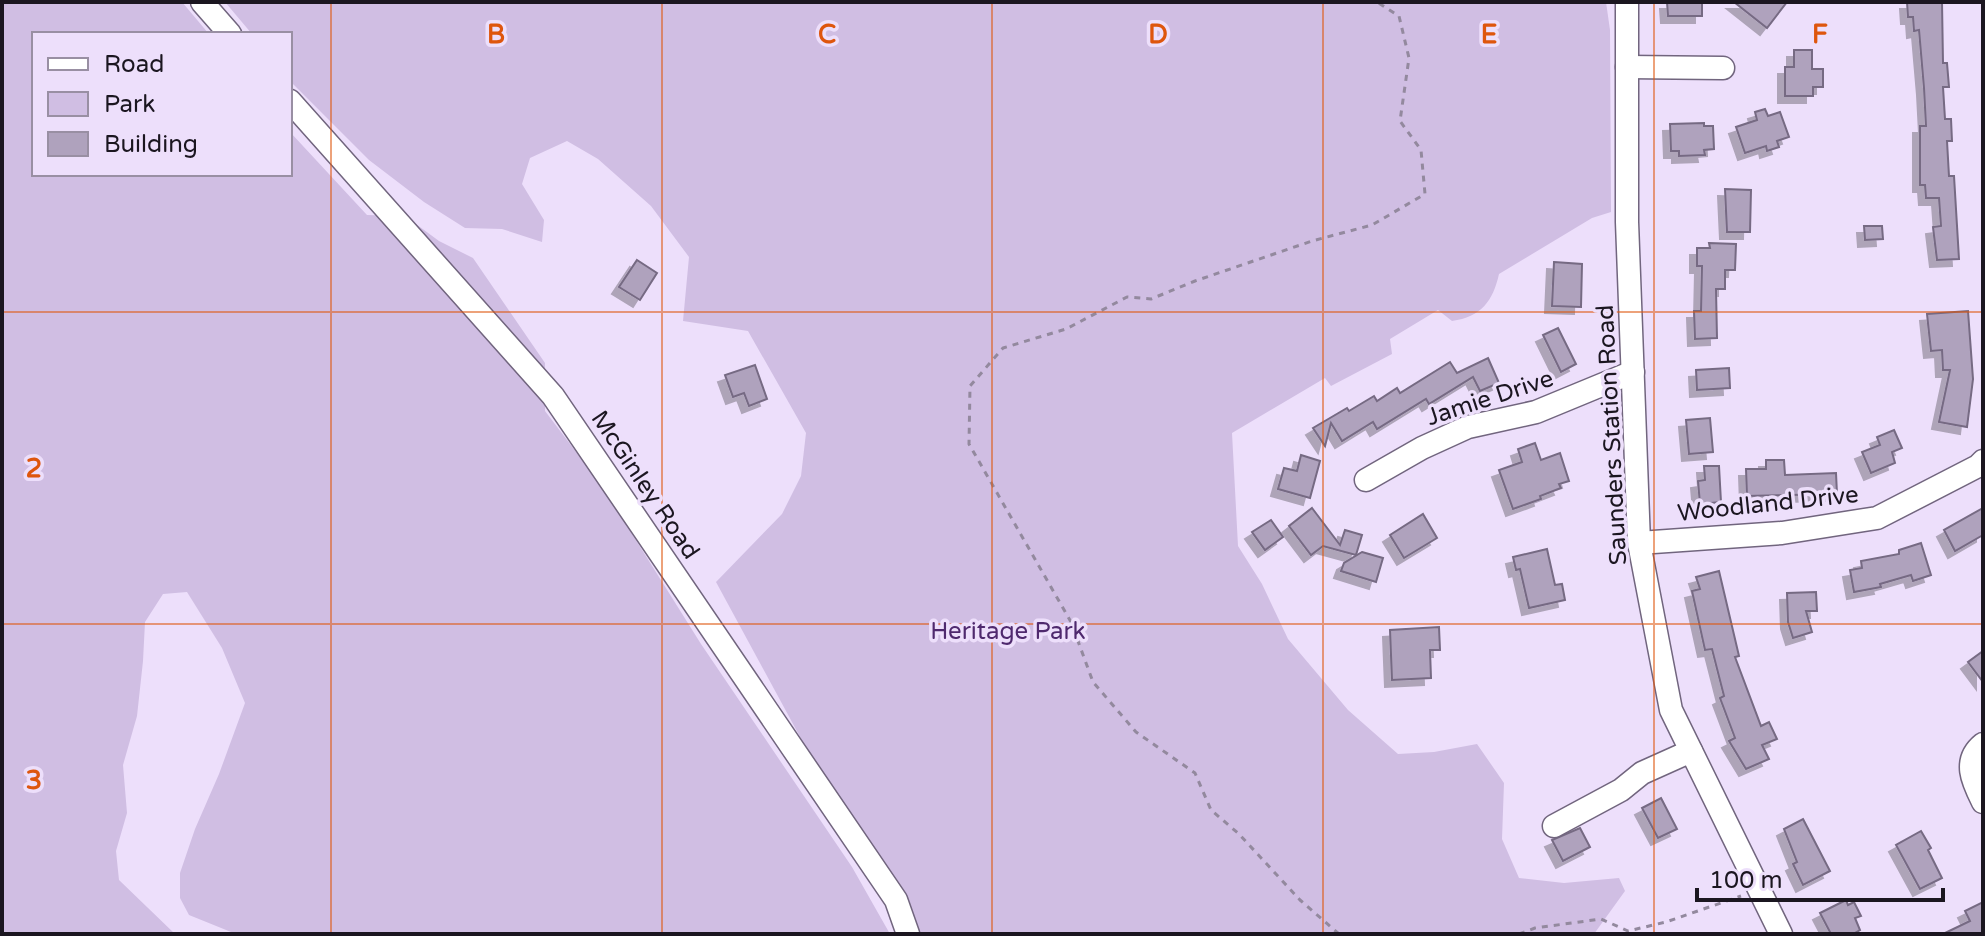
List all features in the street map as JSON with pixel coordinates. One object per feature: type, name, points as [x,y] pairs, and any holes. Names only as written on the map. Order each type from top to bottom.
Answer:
[{"type":"street","points":[[202,2],[228,32]]},
{"type":"street","name":"Saunders Station Road","points":[[1627,2],[1627,222],[1639,543],[1671,710],[1781,934]]},
{"type":"street","points":[[1627,67],[1723,68]]},
{"type":"street","name":"McGinley Road","points":[[292,103],[553,396],[896,900],[908,934]]},
{"type":"street","name":"Jamie Drive","points":[[1366,480],[1422,448],[1468,427],[1536,412],[1633,372]]},
{"type":"street","name":"Woodland Drive","points":[[1639,543],[1782,533],[1877,518],[1983,461]]},
{"type":"street","points":[[1983,744],[1970,765],[1971,777],[1983,802]]},
{"type":"street","points":[[1554,826],[1621,790],[1642,773],[1691,751]]},
{"type":"path","points":[[1339,934],[1300,900],[1239,834],[1211,810],[1195,773],[1136,732],[1093,682],[1071,622],[969,444],[970,386],[1003,348],[1066,329],[1127,297],[1151,299],[1312,241],[1372,225],[1425,194],[1421,150],[1400,121],[1409,58],[1399,16],[1377,2]]},
{"type":"path","points":[[1519,934],[1535,928],[1601,919],[1628,931],[1666,922],[1759,889]]},
{"type":"green space","points":[[2,2],[182,2],[207,32],[32,32],[32,176],[292,176],[292,134],[367,215],[405,216],[439,241],[473,258],[545,363],[545,411],[602,486],[701,644],[852,867],[890,934],[236,934],[189,915],[180,898],[180,873],[245,703],[222,648],[187,592],[163,594],[145,622],[137,716],[123,765],[127,813],[116,851],[119,880],[175,934],[2,934]]},
{"type":"green space","name":"Heritage Park","points":[[225,2],[1606,2],[1610,30],[1611,212],[1592,218],[1499,274],[1489,300],[1471,316],[1452,321],[1438,310],[1390,339],[1392,354],[1331,386],[1325,378],[1232,433],[1238,546],[1262,584],[1288,639],[1348,710],[1398,754],[1434,752],[1477,744],[1504,783],[1502,839],[1519,878],[1564,883],[1619,878],[1625,891],[1594,934],[907,934],[716,582],[782,514],[801,476],[806,433],[748,331],[683,321],[689,257],[651,206],[598,159],[567,141],[530,158],[522,184],[544,220],[542,242],[502,229],[465,228],[424,202],[369,160],[292,83],[292,32],[250,32]]},
{"type":"building","points":[[1667,2],[1702,2],[1702,16],[1668,16]]},
{"type":"building","points":[[1734,2],[1787,2],[1767,28]]},
{"type":"building","points":[[1907,2],[1942,2],[1943,63],[1947,63],[1949,87],[1943,87],[1945,119],[1951,119],[1952,141],[1947,141],[1949,176],[1954,176],[1959,259],[1937,260],[1933,227],[1941,226],[1939,198],[1926,198],[1925,185],[1920,185],[1920,126],[1926,126],[1924,88],[1919,30],[1914,31],[1913,17],[1908,17]]},
{"type":"building","points":[[1794,50],[1812,50],[1812,69],[1823,69],[1823,87],[1813,87],[1813,96],[1785,96],[1785,67],[1794,67]]},
{"type":"building","points":[[1765,109],[1768,116],[1780,112],[1789,137],[1777,141],[1779,147],[1767,151],[1766,146],[1745,153],[1736,127],[1757,120],[1755,112]]},
{"type":"building","points":[[1704,123],[1704,126],[1713,126],[1714,149],[1704,150],[1705,155],[1679,156],[1679,151],[1671,151],[1670,124]]},
{"type":"building","points":[[1725,189],[1751,190],[1750,232],[1727,232]]},
{"type":"building","points":[[1864,226],[1882,226],[1883,239],[1865,240]]},
{"type":"building","points":[[1709,243],[1736,244],[1735,270],[1725,270],[1725,289],[1716,289],[1717,338],[1695,339],[1694,311],[1701,311],[1702,266],[1697,266],[1697,248],[1710,248]]},
{"type":"building","points":[[637,260],[657,273],[640,300],[619,287]]},
{"type":"building","points":[[1554,262],[1582,264],[1581,307],[1552,306]]},
{"type":"building","points":[[1968,311],[1973,379],[1967,427],[1939,422],[1950,370],[1943,370],[1942,350],[1931,351],[1927,314]]},
{"type":"building","points":[[1558,328],[1576,364],[1561,372],[1543,335]]},
{"type":"building","points":[[1488,358],[1499,383],[1480,391],[1473,377],[1429,404],[1426,399],[1377,429],[1373,422],[1342,441],[1331,423],[1325,446],[1313,428],[1374,396],[1377,401],[1397,388],[1400,393],[1450,362],[1457,373]]},
{"type":"building","points":[[755,365],[767,399],[749,406],[744,393],[733,397],[725,375]]},
{"type":"building","points":[[1729,368],[1730,388],[1697,390],[1696,370]]},
{"type":"building","points":[[1710,418],[1713,452],[1689,454],[1686,420]]},
{"type":"building","points":[[1894,430],[1902,448],[1892,452],[1895,463],[1871,473],[1862,452],[1880,445],[1877,437]]},
{"type":"building","points":[[1535,443],[1541,460],[1560,453],[1569,481],[1559,484],[1561,488],[1540,496],[1541,499],[1513,509],[1499,470],[1522,462],[1518,449]]},
{"type":"building","points":[[1301,455],[1320,461],[1310,498],[1278,489],[1284,468],[1297,471]]},
{"type":"building","points":[[1766,460],[1784,460],[1785,475],[1836,473],[1837,494],[1747,496],[1746,469],[1766,469]]},
{"type":"building","points":[[1704,466],[1719,466],[1721,502],[1700,504],[1698,481],[1705,480]]},
{"type":"building","points":[[1312,508],[1340,545],[1345,530],[1362,535],[1356,555],[1323,546],[1311,555],[1289,526]]},
{"type":"building","points":[[1983,508],[1983,535],[1955,551],[1944,530]]},
{"type":"building","points":[[1423,514],[1437,538],[1404,558],[1390,535]]},
{"type":"building","points":[[1271,520],[1283,537],[1265,550],[1252,532]]},
{"type":"building","points":[[1921,543],[1931,575],[1913,581],[1911,575],[1880,584],[1881,587],[1854,592],[1850,570],[1862,568],[1861,561],[1899,554],[1899,550]]},
{"type":"building","points":[[1547,549],[1555,585],[1562,584],[1565,600],[1529,608],[1520,569],[1516,570],[1513,557]]},
{"type":"building","points":[[1362,552],[1383,558],[1376,582],[1341,571],[1344,563]]},
{"type":"building","points":[[1719,571],[1739,656],[1735,657],[1761,726],[1769,722],[1777,739],[1762,745],[1769,759],[1746,769],[1729,741],[1735,738],[1720,698],[1724,696],[1712,649],[1705,650],[1692,591],[1700,589],[1696,577]]},
{"type":"building","points":[[1816,592],[1817,611],[1806,611],[1812,632],[1793,638],[1788,622],[1787,593]]},
{"type":"building","points":[[1439,627],[1440,650],[1430,650],[1431,678],[1392,680],[1390,630]]},
{"type":"building","points":[[1983,651],[1983,682],[1968,662]]},
{"type":"building","points":[[1661,798],[1677,829],[1658,838],[1642,808]]},
{"type":"building","points":[[1803,819],[1830,871],[1803,885],[1793,864],[1797,862],[1784,829]]},
{"type":"building","points":[[1580,828],[1590,847],[1563,861],[1552,840]]},
{"type":"building","points":[[1921,831],[1942,878],[1920,889],[1896,845]]},
{"type":"building","points":[[1846,900],[1848,905],[1854,902],[1861,916],[1855,918],[1860,930],[1853,934],[1831,934],[1820,913]]},
{"type":"building","points":[[1983,902],[1983,934],[1943,934],[1970,921],[1965,911]]}]
